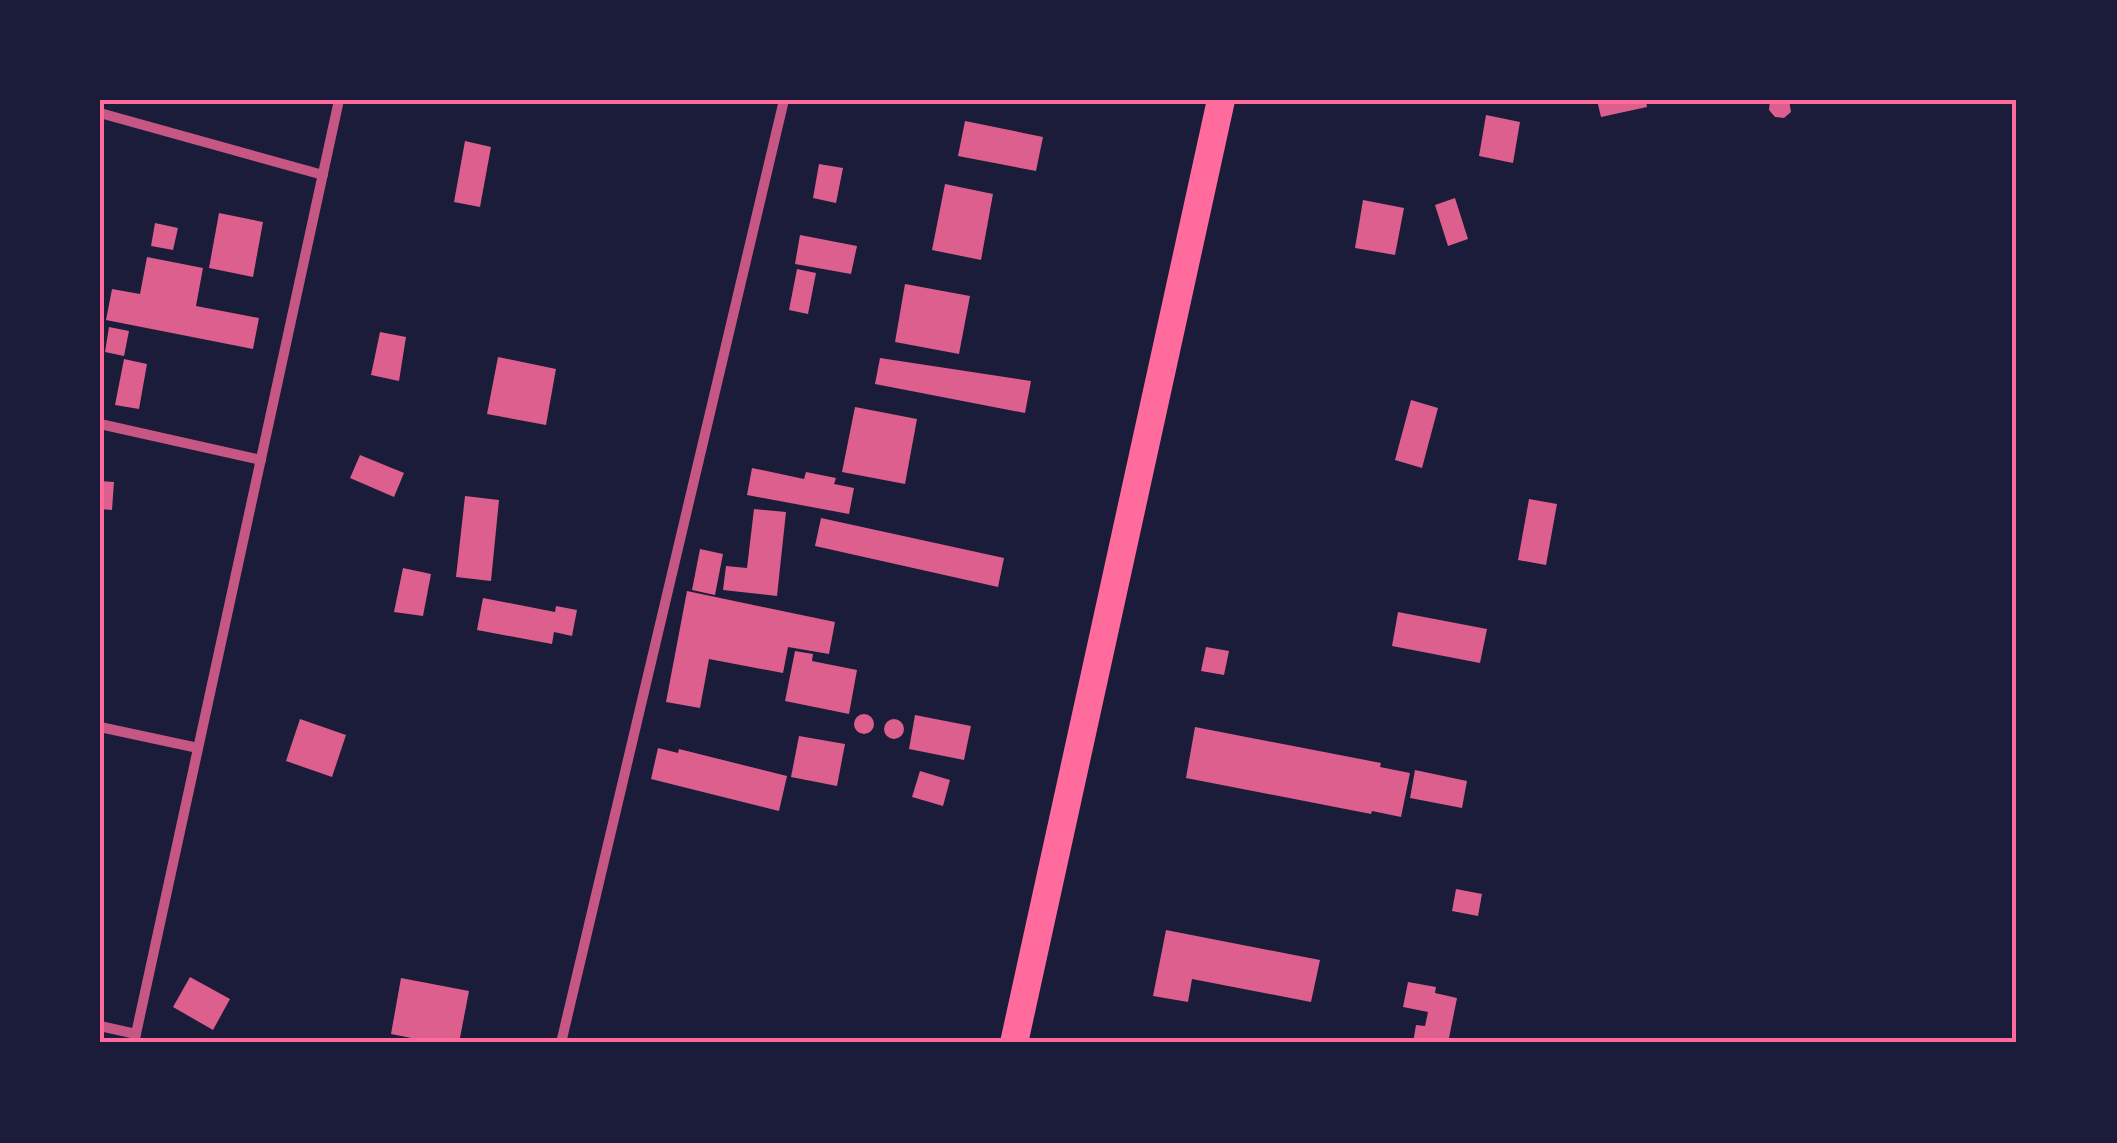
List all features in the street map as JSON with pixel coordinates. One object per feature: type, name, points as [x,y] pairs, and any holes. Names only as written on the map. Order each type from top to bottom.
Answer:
[{"type":"highway","points":[[1014,1043],[1221,100]]},
{"type":"street","points":[[100,1026],[135,1039],[340,100]]},
{"type":"street","points":[[561,1043],[784,100]]},
{"type":"street","points":[[100,113],[323,175]]},
{"type":"street","points":[[100,424],[260,460]]},
{"type":"street","points":[[100,728],[198,748]]},
{"type":"building","points":[[1597,100],[1646,100],[1647,107],[1601,117]]},
{"type":"building","points":[[1770,100],[1789,100],[1791,112],[1784,118],[1775,117],[1769,110]]},
{"type":"building","points":[[1486,115],[1520,122],[1513,163],[1479,156]]},
{"type":"building","points":[[965,121],[1043,137],[1036,171],[958,156]]},
{"type":"building","points":[[465,141],[491,147],[480,207],[454,202]]},
{"type":"building","points":[[819,164],[843,168],[836,203],[813,198]]},
{"type":"building","points":[[945,184],[993,194],[981,260],[932,250]]},
{"type":"building","points":[[1455,198],[1468,239],[1448,246],[1435,205]]},
{"type":"building","points":[[1363,200],[1404,208],[1395,255],[1355,248]]},
{"type":"building","points":[[219,213],[263,222],[253,277],[209,268]]},
{"type":"building","points":[[155,223],[178,228],[173,250],[151,246]]},
{"type":"building","points":[[800,235],[857,246],[851,274],[795,264]]},
{"type":"building","points":[[147,257],[203,268],[196,306],[259,318],[253,349],[106,320],[112,289],[140,294]]},
{"type":"building","points":[[797,269],[816,273],[808,314],[789,310]]},
{"type":"building","points":[[905,284],[970,296],[959,354],[895,342]]},
{"type":"building","points":[[109,327],[129,331],[124,356],[105,352]]},
{"type":"building","points":[[380,332],[406,337],[399,381],[371,375]]},
{"type":"building","points":[[498,357],[556,369],[546,425],[487,414]]},
{"type":"building","points":[[880,358],[1031,381],[1025,413],[875,384]]},
{"type":"building","points":[[124,359],[147,364],[139,409],[115,405]]},
{"type":"building","points":[[1411,400],[1438,408],[1422,468],[1395,460]]},
{"type":"building","points":[[855,407],[917,419],[905,484],[842,472]]},
{"type":"building","points":[[360,455],[404,473],[394,497],[350,478]]},
{"type":"building","points":[[752,468],[804,479],[806,472],[836,478],[834,484],[854,488],[849,514],[747,495]]},
{"type":"building","points":[[100,481],[114,482],[112,510],[100,509]]},
{"type":"building","points":[[465,496],[499,500],[491,581],[456,577]]},
{"type":"building","points":[[1529,499],[1557,504],[1546,565],[1518,560]]},
{"type":"building","points":[[754,509],[786,512],[777,596],[723,590],[726,566],[747,568]]},
{"type":"building","points":[[821,518],[1004,558],[998,587],[815,546]]},
{"type":"building","points":[[700,549],[723,554],[715,595],[692,590]]},
{"type":"building","points":[[403,568],[431,574],[423,616],[394,612]]},
{"type":"building","points":[[687,591],[835,622],[829,654],[788,647],[783,673],[709,659],[700,708],[666,702]]},
{"type":"building","points":[[483,598],[555,612],[556,606],[577,610],[572,636],[554,632],[552,644],[477,630]]},
{"type":"building","points":[[1398,612],[1487,629],[1480,663],[1392,646]]},
{"type":"building","points":[[1206,647],[1229,651],[1224,675],[1201,671]]},
{"type":"building","points":[[795,651],[813,654],[812,661],[857,670],[849,714],[785,701]]},
{"type":"building","points":[[860,714],[868,714],[874,724],[868,734],[860,734],[854,728],[854,720]]},
{"type":"building","points":[[915,715],[971,726],[964,760],[909,749]]},
{"type":"building","points":[[300,719],[346,735],[332,777],[286,761]]},
{"type":"building","points":[[890,719],[898,719],[904,729],[898,739],[890,739],[884,733],[884,725]]},
{"type":"building","points":[[1195,727],[1381,763],[1380,767],[1410,773],[1401,817],[1186,778]]},
{"type":"building","points":[[799,736],[845,744],[837,786],[791,777]]},
{"type":"building","points":[[658,748],[678,753],[679,749],[787,776],[779,811],[651,779]]},
{"type":"building","points":[[1415,770],[1467,781],[1462,808],[1410,798]]},
{"type":"building","points":[[920,771],[950,780],[943,806],[912,797]]},
{"type":"building","points":[[1456,889],[1482,894],[1478,916],[1452,911]]},
{"type":"building","points":[[1166,930],[1320,960],[1311,1002],[1192,979],[1188,1002],[1153,996]]},
{"type":"building","points":[[190,977],[230,999],[213,1030],[173,1007]]},
{"type":"building","points":[[401,978],[469,991],[459,1043],[391,1034]]},
{"type":"building","points":[[1408,982],[1436,987],[1435,993],[1457,998],[1448,1043],[1413,1043],[1416,1025],[1425,1026],[1428,1012],[1403,1007]]}]
